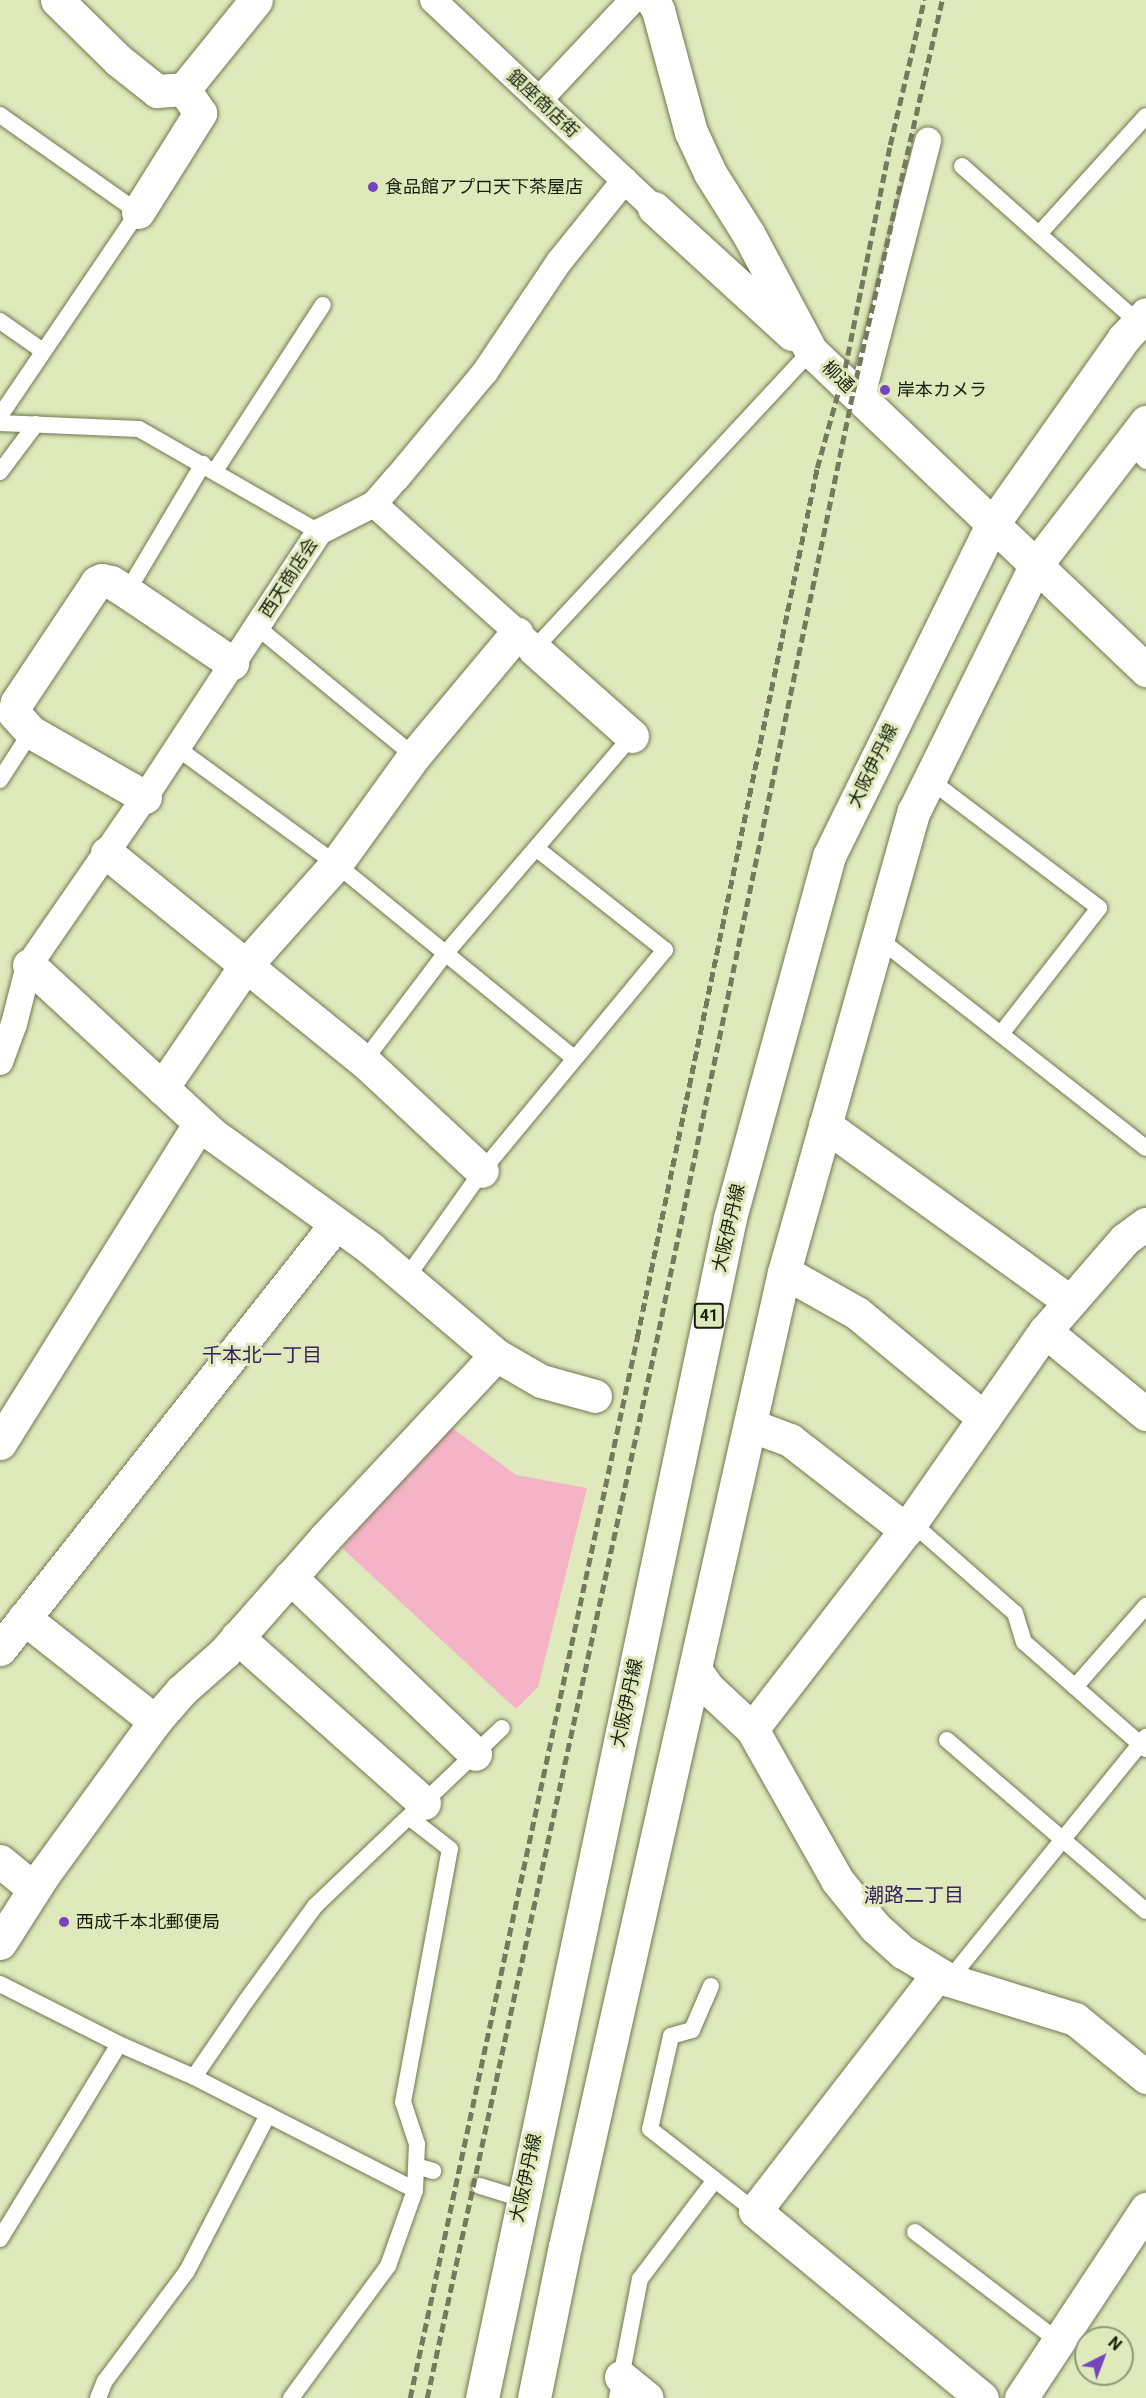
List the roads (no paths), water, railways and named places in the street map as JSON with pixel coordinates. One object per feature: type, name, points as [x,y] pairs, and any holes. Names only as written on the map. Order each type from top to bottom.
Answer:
[{"type":"street","points":[[57,0],[118,60],[157,91],[184,89],[251,2]]},
{"type":"street","name":"銀座商店街","points":[[433,0],[654,208]]},
{"type":"street","points":[[539,100],[633,0]]},
{"type":"street","name":"柳通","points":[[652,0],[658,10],[691,132],[705,163],[749,235],[811,351],[1146,670]]},
{"type":"street","points":[[138,212],[200,113],[184,89]]},
{"type":"street","points":[[861,400],[928,141]]},
{"type":"street","name":"西天商店会","points":[[0,1062],[7,1025],[29,965],[145,797],[319,532],[374,504],[485,372],[559,262],[624,180]]},
{"type":"street","points":[[654,208],[811,351]]},
{"type":"street","name":"大阪伊丹線","points":[[482,2398],[730,1218],[829,856],[992,525],[1123,339],[1142,318]]},
{"type":"street","points":[[534,2398],[565,2246],[784,1272],[914,811],[1035,566],[1140,442]]},
{"type":"street","points":[[374,504],[632,736]]},
{"type":"street","points":[[145,797],[31,732],[19,722],[14,713],[17,702],[97,582],[111,582],[232,663]]},
{"type":"street","points":[[162,1088],[246,965],[336,864],[414,756],[526,641]]},
{"type":"street","points":[[107,853],[364,1061],[482,1171]]},
{"type":"street","points":[[29,965],[200,1123],[407,1277],[496,1354],[541,1381],[595,1396]]},
{"type":"street","points":[[1,1438],[200,1123]]},
{"type":"street","points":[[825,1125],[1070,1302]]},
{"type":"street","points":[[0,1649],[336,1224]]},
{"type":"street","points":[[752,1729],[909,1526],[1045,1331],[1125,1239],[1146,1224]]},
{"type":"street","points":[[784,1272],[857,1313],[984,1418]]},
{"type":"street","points":[[1045,1331],[1146,1414]]},
{"type":"street","points":[[0,1943],[34,1889],[155,1721],[181,1691],[237,1637],[496,1354]]},
{"type":"street","points":[[750,1425],[790,1440],[909,1526]]},
{"type":"street","points":[[291,1577],[475,1754]]},
{"type":"street","points":[[24,1618],[155,1721]]},
{"type":"street","points":[[237,1637],[417,1811]]},
{"type":"street","points":[[694,1670],[708,1688],[752,1729],[837,1880],[875,1927],[903,1952],[943,1977],[1075,2019],[1146,2077]]},
{"type":"street","points":[[0,1861],[34,1889]]},
{"type":"street","points":[[943,1977],[755,2211],[982,2398]]},
{"type":"street","points":[[1021,2398],[1146,2209]]},
{"type":"street","points":[[619,2388],[647,2398]]},
{"type":"lane","points":[[0,115],[138,212],[0,416]]},
{"type":"lane","points":[[1039,234],[1146,116]]},
{"type":"lane","points":[[962,166],[1039,234],[1142,318]]},
{"type":"lane","points":[[127,592],[209,467],[323,305]]},
{"type":"lane","points":[[0,321],[43,351]]},
{"type":"lane","points":[[526,641],[811,351]]},
{"type":"lane","points":[[0,423],[139,429],[319,532]]},
{"type":"lane","points":[[0,472],[36,424]]},
{"type":"lane","points":[[257,627],[414,756]]},
{"type":"lane","points":[[0,780],[31,732]]},
{"type":"lane","points":[[364,1061],[445,954],[632,736]]},
{"type":"lane","points":[[177,748],[336,864],[574,1058]]},
{"type":"lane","points":[[930,780],[1099,908],[1001,1035]]},
{"type":"lane","points":[[407,1277],[482,1171],[665,950],[536,848]]},
{"type":"lane","points":[[878,938],[1146,1148]]},
{"type":"lane","points":[[909,1526],[1015,1613],[1024,1642],[1144,1743],[943,1977]]},
{"type":"lane","points":[[1075,1687],[1146,1606]]},
{"type":"lane","points":[[194,2077],[315,1906],[502,1728]]},
{"type":"lane","points":[[947,1740],[1146,1911]]},
{"type":"lane","points":[[291,2398],[388,2266],[416,2190],[417,2144],[403,2103],[450,1849],[417,1811]]},
{"type":"lane","points":[[0,1984],[119,2044],[194,2077],[416,2190]]},
{"type":"lane","points":[[711,1986],[692,2030],[670,2036],[650,2129],[755,2211]]},
{"type":"lane","points":[[0,2239],[119,2044]]},
{"type":"lane","points":[[98,2398],[105,2381],[187,2271],[268,2115]]},
{"type":"lane","points":[[416,2166],[433,2170]]},
{"type":"lane","points":[[619,2388],[640,2279],[716,2180]]},
{"type":"lane","points":[[480,2186],[522,2199]]},
{"type":"lane","points":[[915,2232],[1058,2342]]},
{"type":"railway","points":[[410,2398],[637,1338],[817,468],[845,368],[890,145],[924,0]]},
{"type":"railway","points":[[427,2398],[656,1343],[853,392],[942,0]]},
{"type":"place","name":"食品館アプロ天下茶屋店","points":[[373,187]]},
{"type":"place","name":"岸本カメラ","points":[[885,390]]},
{"type":"place","name":"西成千本北郵便局","points":[[64,1922]]},
{"type":"district","name":"千本北一丁目","points":[[262,1355]]},
{"type":"district","name":"潮路二丁目","points":[[914,1895]]}]
